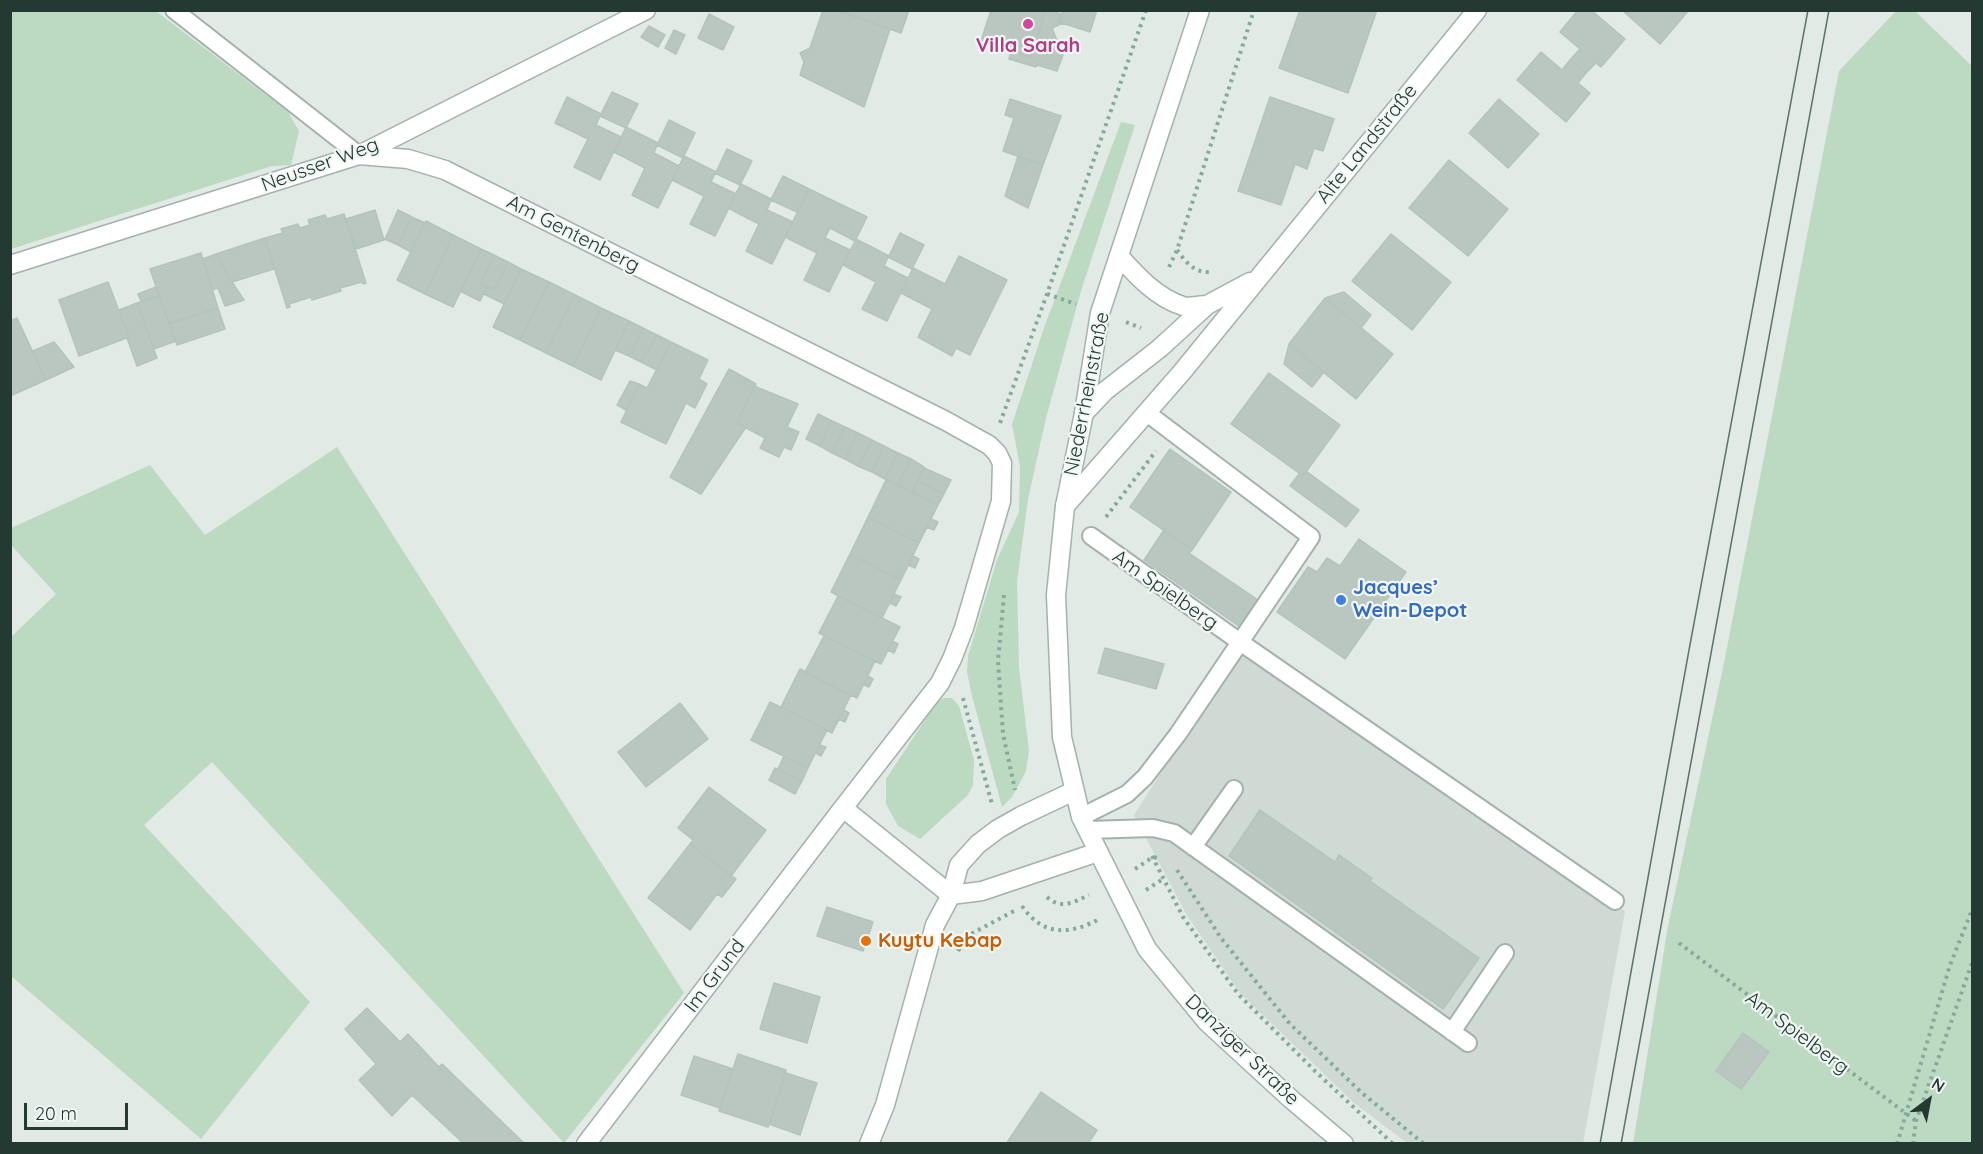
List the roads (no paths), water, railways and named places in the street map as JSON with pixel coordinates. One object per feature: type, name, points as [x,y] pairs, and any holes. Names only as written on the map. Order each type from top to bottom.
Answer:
[{"type":"street","name":"Neusser Weg","points":[[10,265],[358,155],[646,10]]},
{"type":"street","name":"Niederrheinstraße","points":[[1098,852],[1084,824],[1062,737],[1056,595],[1065,506],[1084,413],[1100,313],[1200,10]]},
{"type":"street","name":"Alte Landstraße","points":[[1065,506],[1147,413],[1477,10]]},
{"type":"street","name":"Am Gentenberg","points":[[358,155],[408,159],[445,170],[946,421],[993,437],[1002,462],[1001,501],[964,628],[952,659],[940,683],[843,808]]},
{"type":"street","points":[[1119,256],[1139,278],[1157,292],[1184,306],[1207,305]]},
{"type":"street","name":"Alte Landstraße","points":[[1084,413],[1105,391],[1160,348],[1207,305],[1257,278]]},
{"type":"street","points":[[869,1143],[885,1105],[935,925],[951,895],[959,865],[978,844],[1020,816],[1074,790]]},
{"type":"street","points":[[843,808],[951,895],[982,891],[1035,871],[1098,852]]},
{"type":"street","name":"Im Grund","points":[[586,1143],[843,808]]},
{"type":"street","name":"Danziger Straße","points":[[1098,852],[1147,949],[1207,1022],[1292,1100],[1344,1143]]},
{"type":"lane","points":[[174,10],[358,155]]},
{"type":"lane","points":[[1084,824],[1127,794],[1145,777],[1178,734],[1311,537],[1147,413]]},
{"type":"lane","name":"Am Spielberg","points":[[1091,536],[1240,642],[1615,901]]},
{"type":"lane","points":[[1193,847],[1234,789]]},
{"type":"lane","points":[[1084,824],[1153,828],[1174,833],[1468,1043]]},
{"type":"lane","points":[[1452,1032],[1505,952]]},
{"type":"tram line","points":[[1600,1144],[1808,10]]},
{"type":"tram line","points":[[1621,1144],[1829,10]]},
{"type":"place","name":"Villa Sarah","points":[[1028,24]]},
{"type":"place","name":"Jacques’ Wein-Depot","points":[[1341,600]]},
{"type":"place","name":"Kuytu Kebap","points":[[866,941]]}]
